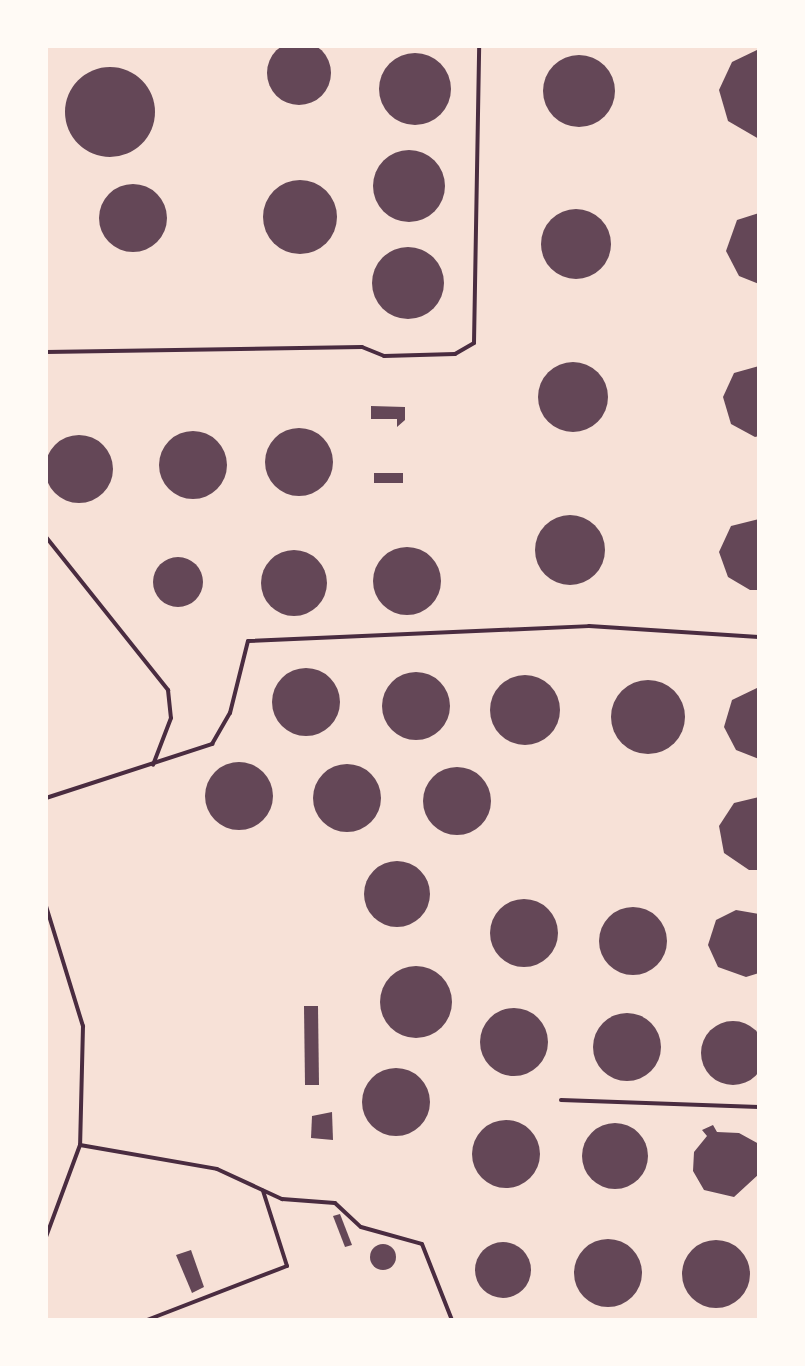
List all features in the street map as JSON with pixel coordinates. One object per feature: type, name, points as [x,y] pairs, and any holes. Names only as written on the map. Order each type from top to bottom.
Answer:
[{"type":"lane","points":[[46,352],[362,347],[384,356],[455,354],[474,343],[479,46]]},
{"type":"lane","points":[[46,537],[168,690],[171,718],[153,765]]},
{"type":"lane","points":[[46,798],[212,744],[230,713],[248,641],[589,626],[759,637]]},
{"type":"lane","points":[[46,906],[83,1026],[80,1145],[46,1237]]},
{"type":"lane","points":[[561,1100],[759,1107]]},
{"type":"lane","points":[[80,1145],[217,1169],[282,1199],[335,1203],[361,1227],[422,1244],[452,1320]]},
{"type":"lane","points":[[147,1320],[287,1266],[263,1191]]},
{"type":"building","points":[[299,41],[322,50],[331,73],[322,96],[299,105],[276,96],[267,73],[276,50]]},
{"type":"building","points":[[759,49],[759,139],[728,121],[719,90],[732,62]]},
{"type":"building","points":[[415,53],[441,63],[451,89],[441,115],[415,125],[389,115],[379,89],[389,63]]},
{"type":"building","points":[[579,55],[599,61],[609,71],[615,91],[609,111],[599,121],[579,127],[559,121],[549,111],[543,91],[549,71],[559,61]]},
{"type":"building","points":[[110,67],[127,71],[142,80],[151,95],[155,112],[151,129],[142,144],[127,153],[110,157],[93,153],[78,144],[69,129],[65,112],[69,95],[78,80],[93,71]]},
{"type":"building","points":[[409,150],[429,156],[439,166],[445,186],[439,206],[429,216],[409,222],[389,216],[379,206],[373,186],[379,166],[389,156]]},
{"type":"building","points":[[293,180],[307,180],[321,186],[331,196],[337,217],[331,238],[321,248],[307,254],[293,254],[279,248],[269,238],[263,224],[263,210],[269,196],[279,186]]},
{"type":"building","points":[[126,184],[140,184],[152,189],[162,199],[167,218],[162,237],[152,247],[140,252],[126,252],[114,247],[104,237],[99,225],[99,211],[104,199],[114,189]]},
{"type":"building","points":[[576,209],[595,215],[605,225],[611,244],[605,263],[595,273],[576,279],[557,273],[547,263],[541,244],[547,225],[557,215]]},
{"type":"building","points":[[759,213],[759,284],[739,276],[726,251],[737,220]]},
{"type":"building","points":[[415,247],[434,257],[442,269],[442,297],[434,309],[422,317],[401,319],[382,309],[374,297],[372,276],[382,257],[394,249]]},
{"type":"building","points":[[573,362],[592,368],[602,378],[608,397],[602,416],[592,426],[573,432],[554,426],[544,416],[538,397],[544,378],[554,368]]},
{"type":"building","points":[[759,366],[759,436],[755,437],[731,424],[723,397],[734,373]]},
{"type":"building","points":[[371,406],[405,407],[405,420],[397,427],[397,419],[371,419]]},
{"type":"building","points":[[299,428],[323,438],[333,462],[323,486],[299,496],[275,486],[265,462],[275,438]]},
{"type":"building","points":[[186,431],[200,431],[212,436],[222,446],[227,465],[222,484],[212,494],[200,499],[186,499],[174,494],[164,484],[159,472],[159,458],[164,446],[174,436]]},
{"type":"building","points":[[79,435],[103,445],[113,469],[103,493],[79,503],[55,493],[45,469],[55,445]]},
{"type":"building","points":[[374,473],[403,473],[403,483],[374,483]]},
{"type":"building","points":[[570,515],[589,521],[599,531],[605,550],[599,569],[589,579],[570,585],[551,579],[541,569],[535,550],[541,531],[551,521]]},
{"type":"building","points":[[759,519],[759,590],[750,590],[728,577],[719,552],[731,526]]},
{"type":"building","points":[[400,547],[414,547],[426,552],[436,562],[441,581],[436,600],[426,610],[414,615],[400,615],[388,610],[378,600],[373,588],[373,574],[378,562],[388,552]]},
{"type":"building","points":[[287,550],[301,550],[313,555],[322,564],[327,583],[325,596],[318,607],[301,616],[287,616],[275,611],[266,602],[261,590],[261,576],[266,564],[275,555]]},
{"type":"building","points":[[178,557],[195,565],[203,582],[195,599],[178,607],[161,599],[153,582],[161,565]]},
{"type":"building","points":[[313,668],[334,683],[340,702],[338,715],[330,726],[313,736],[299,736],[282,726],[274,715],[272,695],[282,678],[293,670]]},
{"type":"building","points":[[409,672],[423,672],[435,677],[445,687],[450,706],[445,725],[435,735],[423,740],[409,740],[397,735],[387,725],[382,713],[382,699],[387,687],[397,677]]},
{"type":"building","points":[[525,675],[550,685],[560,710],[550,735],[525,745],[500,735],[490,710],[500,685]]},
{"type":"building","points":[[648,680],[662,683],[674,691],[682,703],[685,717],[682,731],[674,743],[662,751],[648,754],[634,751],[622,743],[614,731],[611,717],[614,703],[622,691],[634,683]]},
{"type":"building","points":[[759,687],[759,759],[736,750],[724,727],[732,700]]},
{"type":"building","points":[[239,762],[263,772],[273,796],[263,820],[239,830],[215,820],[205,796],[215,772]]},
{"type":"building","points":[[354,764],[375,779],[381,798],[379,811],[371,822],[354,832],[340,832],[323,822],[315,811],[313,791],[323,774],[334,766]]},
{"type":"building","points":[[457,767],[481,777],[491,801],[481,825],[457,835],[433,825],[423,801],[433,777]]},
{"type":"building","points":[[759,797],[759,870],[749,870],[724,853],[719,826],[734,803]]},
{"type":"building","points":[[390,861],[404,861],[416,866],[425,875],[430,894],[428,907],[421,918],[404,927],[390,927],[378,922],[369,913],[364,901],[364,887],[369,875],[378,866]]},
{"type":"building","points":[[524,899],[537,901],[548,909],[556,920],[556,946],[548,957],[537,965],[524,967],[511,965],[500,957],[492,946],[490,933],[492,920],[500,909],[511,901]]},
{"type":"building","points":[[626,907],[640,907],[652,912],[662,922],[667,941],[662,960],[652,970],[640,975],[626,975],[614,970],[604,960],[599,948],[599,934],[604,922],[614,912]]},
{"type":"building","points":[[736,910],[759,914],[759,973],[746,977],[718,967],[708,945],[716,920]]},
{"type":"building","points":[[416,966],[442,976],[452,1002],[442,1028],[416,1038],[390,1028],[380,1002],[390,976]]},
{"type":"building","points":[[304,1006],[318,1006],[319,1085],[305,1085]]},
{"type":"building","points":[[514,1008],[538,1018],[548,1042],[538,1066],[514,1076],[490,1066],[480,1042],[490,1018]]},
{"type":"building","points":[[627,1013],[651,1023],[661,1047],[651,1071],[627,1081],[603,1071],[593,1047],[603,1023]]},
{"type":"building","points":[[733,1021],[751,1027],[759,1035],[765,1053],[759,1071],[751,1079],[733,1085],[715,1079],[707,1071],[701,1053],[707,1035],[715,1027]]},
{"type":"building","points":[[389,1068],[403,1068],[415,1073],[425,1083],[430,1102],[425,1121],[415,1131],[403,1136],[389,1136],[377,1131],[367,1121],[362,1109],[362,1095],[367,1083],[377,1073]]},
{"type":"building","points":[[332,1112],[333,1140],[311,1138],[312,1116]]},
{"type":"building","points":[[506,1120],[530,1130],[540,1154],[530,1178],[506,1188],[482,1178],[472,1154],[482,1130]]},
{"type":"building","points":[[608,1123],[622,1123],[634,1128],[643,1137],[648,1156],[646,1169],[639,1180],[622,1189],[608,1189],[596,1184],[587,1175],[582,1163],[582,1149],[587,1137],[596,1128]]},
{"type":"building","points":[[713,1125],[717,1132],[739,1133],[759,1144],[759,1174],[734,1197],[704,1190],[693,1171],[694,1152],[707,1136],[702,1130]]},
{"type":"building","points":[[340,1214],[352,1245],[345,1247],[333,1216]]},
{"type":"building","points":[[608,1239],[632,1249],[642,1273],[632,1297],[608,1307],[584,1297],[574,1273],[584,1249]]},
{"type":"building","points":[[709,1240],[723,1240],[735,1245],[745,1255],[750,1274],[745,1293],[735,1303],[723,1308],[709,1308],[697,1303],[687,1293],[682,1281],[682,1267],[687,1255],[697,1245]]},
{"type":"building","points":[[503,1242],[523,1250],[531,1270],[523,1290],[503,1298],[483,1290],[475,1270],[483,1250]]},
{"type":"building","points":[[383,1244],[392,1248],[396,1257],[392,1266],[383,1270],[374,1266],[370,1257],[374,1248]]},
{"type":"building","points":[[191,1250],[204,1287],[192,1293],[176,1255]]}]
